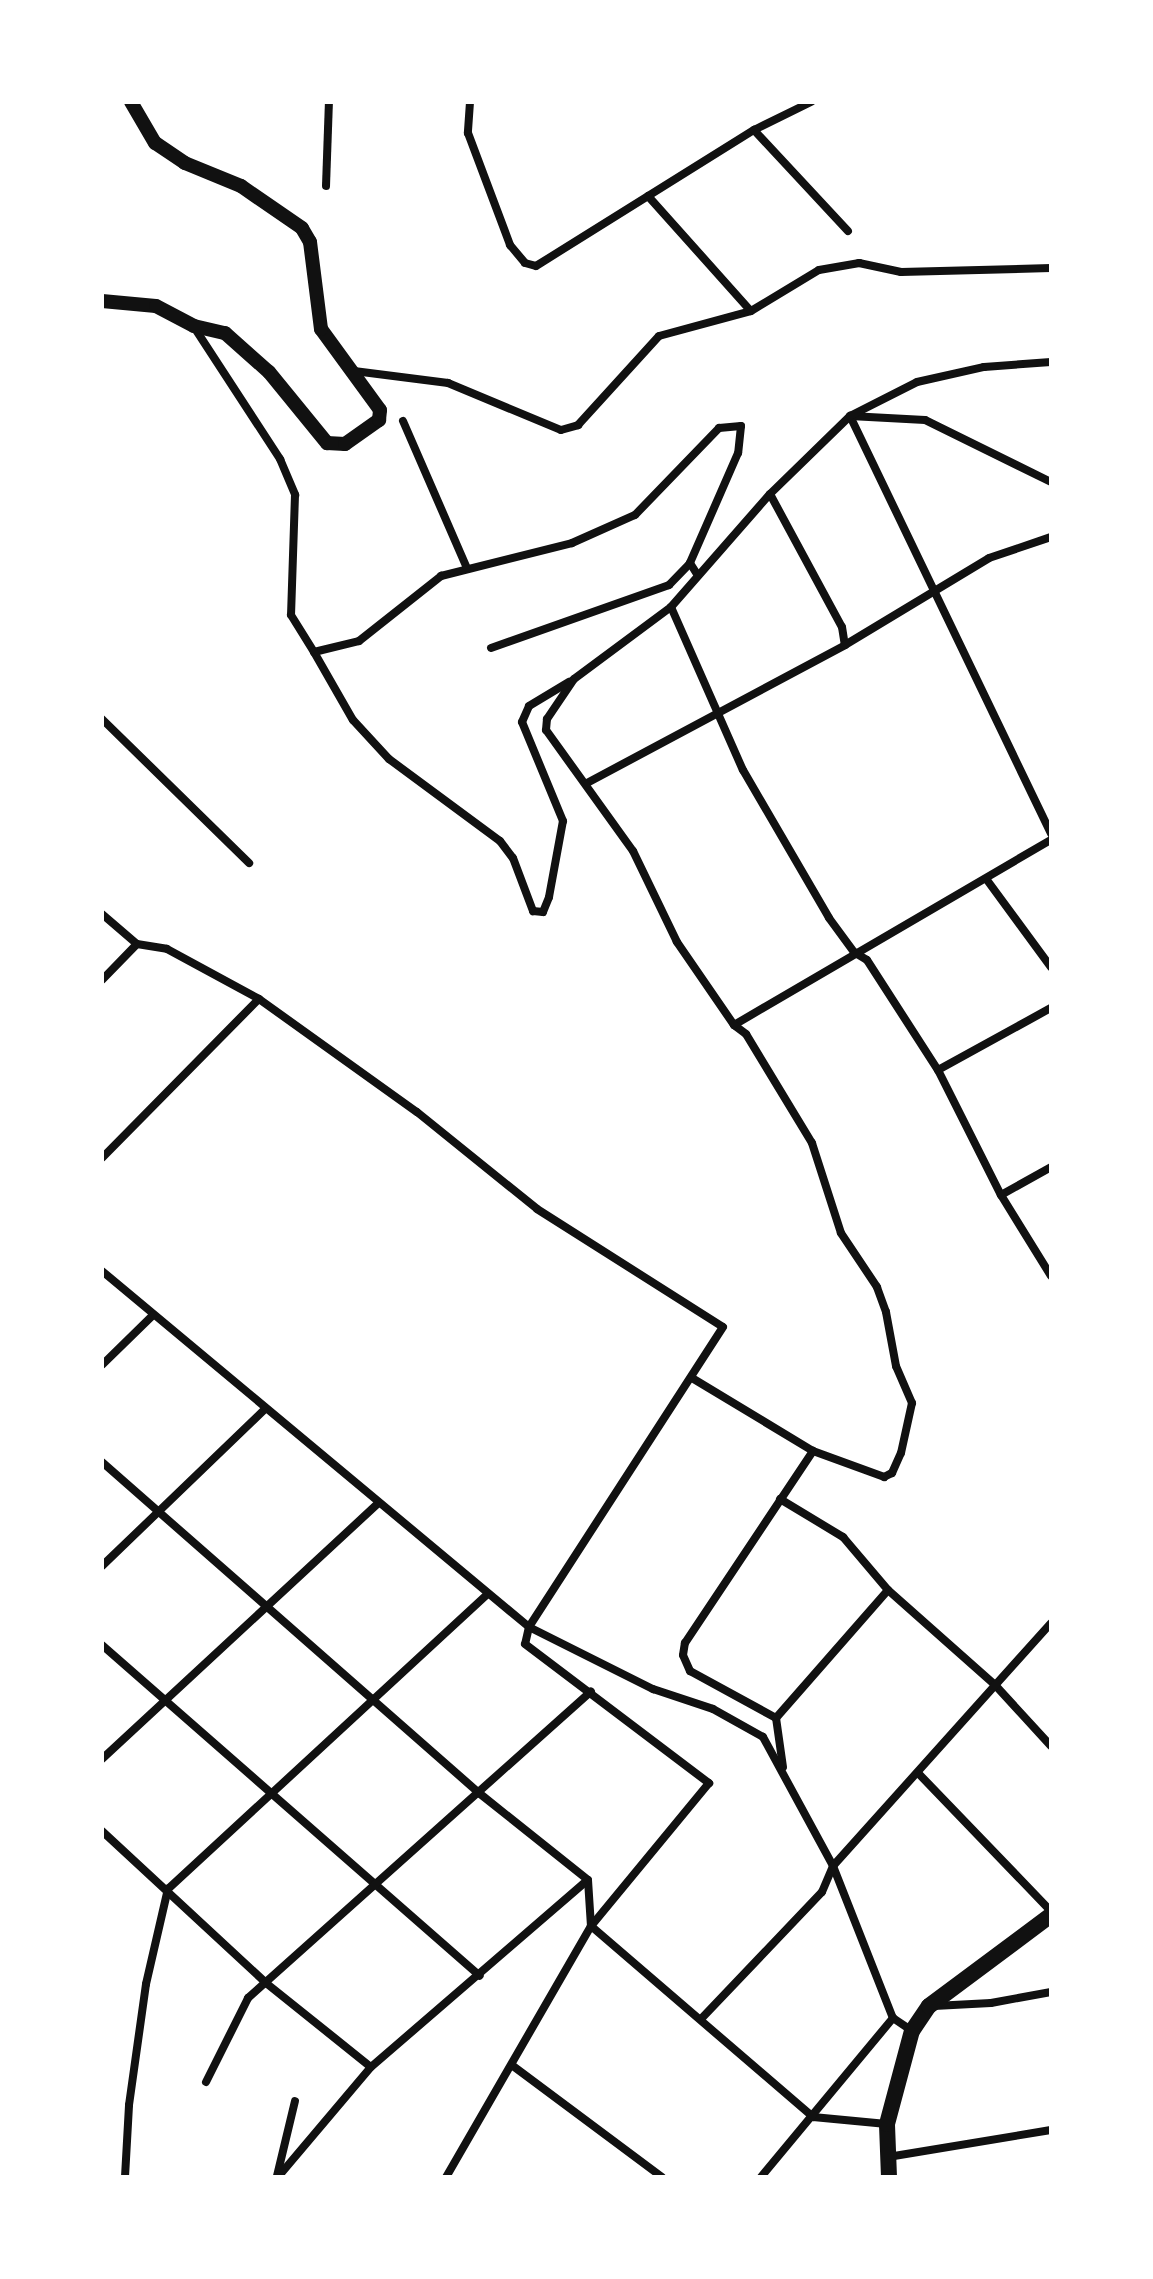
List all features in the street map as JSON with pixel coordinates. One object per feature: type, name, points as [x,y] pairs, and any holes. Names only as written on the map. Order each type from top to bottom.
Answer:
[{"type":"main road","points":[[889,2177],[887,2124],[912,2031],[929,2006],[1051,1913]]},
{"type":"street","points":[[102,301],[156,306],[194,326],[225,333],[269,372],[327,443],[345,444],[379,420],[380,410],[354,371],[333,351],[321,329],[310,242],[302,228],[241,186],[185,163],[155,143],[131,102]]},
{"type":"street","points":[[326,186],[329,102]]},
{"type":"street","points":[[470,102],[468,133],[510,245],[525,263],[536,266],[754,130],[811,102]]},
{"type":"street","points":[[754,130],[848,231]]},
{"type":"street","points":[[648,196],[751,311]]},
{"type":"street","points":[[354,371],[448,383],[561,430],[578,425],[659,336],[751,311],[837,264],[901,272],[1051,268]]},
{"type":"street","points":[[194,326],[280,459],[295,495],[291,615],[353,720],[389,759],[500,841],[513,858],[533,911],[543,912],[549,897],[563,821],[522,722],[529,706],[574,679],[671,607],[770,494],[850,416],[917,382],[984,367],[1051,362]]},
{"type":"street","points":[[850,416],[925,420],[1051,482]]},
{"type":"street","points":[[734,1025],[854,952],[987,880],[1051,837],[850,416]]},
{"type":"street","points":[[403,421],[467,568]]},
{"type":"street","points":[[314,652],[359,641],[441,576],[525,558],[635,515],[719,428],[741,426],[738,453],[690,563],[669,585],[491,648]]},
{"type":"street","points":[[770,494],[842,627],[845,645]]},
{"type":"street","points":[[587,783],[845,645],[933,589],[989,558],[1051,537]]},
{"type":"street","points":[[690,563],[698,576]]},
{"type":"street","points":[[671,607],[743,770],[854,952],[867,960],[938,1070],[1001,1195],[1051,1276]]},
{"type":"street","points":[[574,679],[552,707],[546,730],[633,851],[677,942],[734,1025],[746,1034],[812,1143],[841,1233],[877,1287],[912,1403],[901,1453],[892,1473],[884,1477],[813,1451],[692,1378]]},
{"type":"street","points":[[102,719],[249,863]]},
{"type":"street","points":[[987,880],[1051,967]]},
{"type":"street","points":[[102,914],[137,944],[167,949],[259,999],[417,1112],[537,1209],[723,1327],[529,1627],[525,1644],[709,1783],[591,1926],[513,2066],[446,2177]]},
{"type":"street","points":[[102,980],[137,944]]},
{"type":"street","points":[[102,1158],[259,999]]},
{"type":"street","points":[[938,1070],[1051,1008]]},
{"type":"street","points":[[1001,1195],[1051,1167]]},
{"type":"street","points":[[102,1271],[264,1410],[529,1627],[653,1689],[737,1721],[763,1737],[833,1866],[893,2018],[912,2031]]},
{"type":"street","points":[[102,1365],[153,1315]]},
{"type":"street","points":[[102,1566],[264,1410]]},
{"type":"street","points":[[776,1718],[690,1671],[683,1655],[685,1643],[813,1451]]},
{"type":"street","points":[[102,1462],[269,1603],[479,1793],[588,1880],[591,1926],[813,2117],[887,2124]]},
{"type":"street","points":[[780,1499],[843,1537],[888,1590],[996,1686],[1051,1746]]},
{"type":"street","points":[[102,1759],[378,1503]]},
{"type":"street","points":[[784,1774],[776,1718],[888,1590]]},
{"type":"street","points":[[125,2177],[146,1984],[168,1889],[487,1595]]},
{"type":"street","points":[[701,2019],[822,1892],[833,1866],[919,1774],[1051,1623]]},
{"type":"street","points":[[102,1645],[168,1699],[271,1795],[480,1976]]},
{"type":"street","points":[[206,2082],[248,1998],[377,1886],[591,1691]]},
{"type":"street","points":[[919,1774],[1051,1913]]},
{"type":"street","points":[[102,1831],[266,1983],[371,2067]]},
{"type":"street","points":[[278,2177],[371,2067],[588,1880]]},
{"type":"street","points":[[929,2006],[991,2003],[1051,1992]]},
{"type":"street","points":[[761,2177],[893,2018]]},
{"type":"street","points":[[513,2066],[662,2177]]},
{"type":"street","points":[[278,2177],[295,2101]]},
{"type":"street","points":[[887,2157],[1051,2130]]}]
